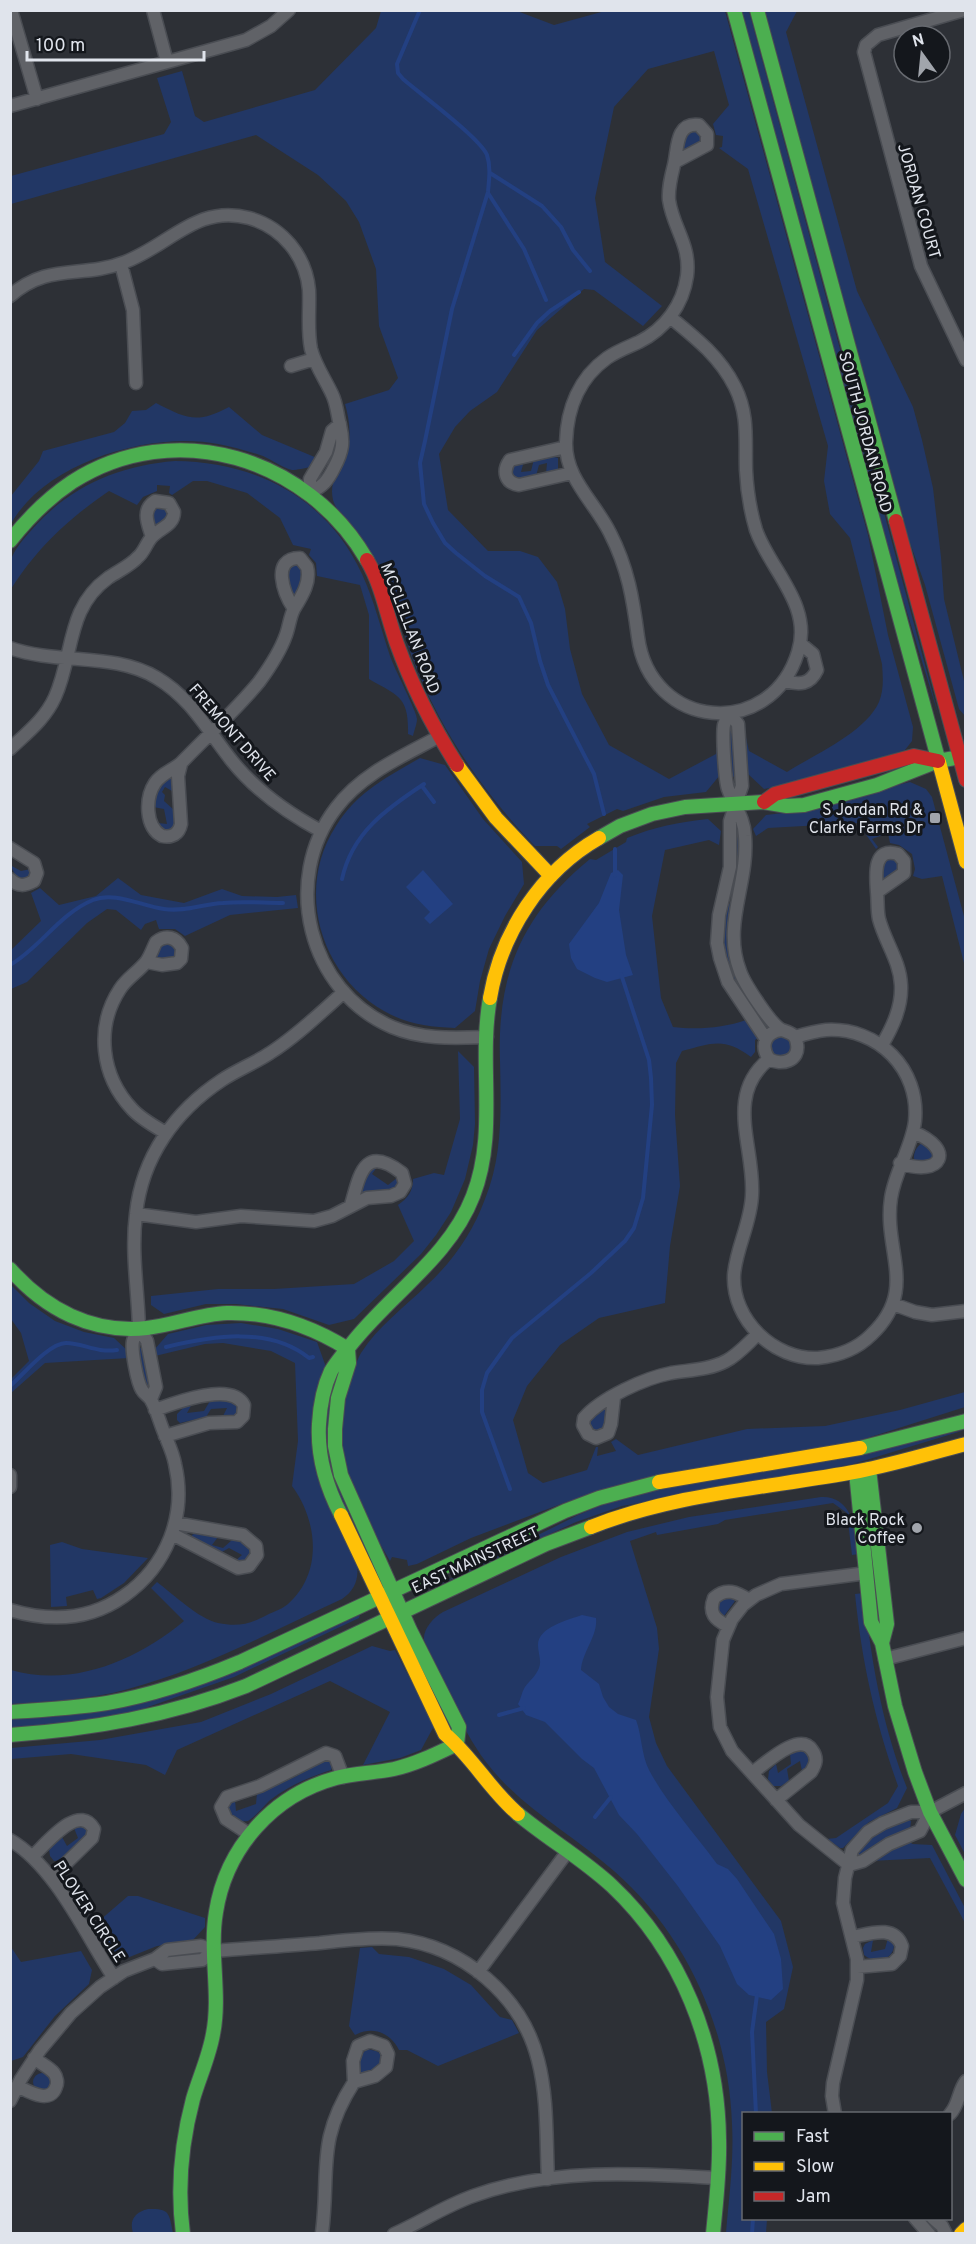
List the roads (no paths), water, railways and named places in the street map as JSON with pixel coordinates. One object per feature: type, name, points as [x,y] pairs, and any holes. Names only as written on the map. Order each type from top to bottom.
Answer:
[{"type":"street","points":[[11,10],[37,99]]},
{"type":"street","points":[[153,10],[166,62]]},
{"type":"street","points":[[10,106],[255,36],[289,10]]},
{"type":"street","name":"SOUTH JORDAN ROAD","points":[[734,10],[966,862]]},
{"type":"street","name":"SOUTH JORDAN ROAD","points":[[757,10],[963,756],[966,780]]},
{"type":"street","name":"JORDAN COURT","points":[[964,10],[884,33],[866,45],[864,59],[918,256],[927,281],[966,360]]},
{"type":"street","points":[[670,317],[712,353],[727,372],[740,399],[746,421],[746,467],[751,510],[767,554],[795,601],[800,618],[801,644],[794,664],[784,681],[764,700],[742,711],[708,713],[689,707],[666,693],[655,681],[642,657],[634,602],[619,553],[604,521],[572,474],[566,447],[570,411],[579,389],[587,378],[607,358],[648,337],[670,317],[683,292],[688,266],[683,240],[669,200],[670,179],[675,162]]},
{"type":"street","points":[[10,296],[27,283],[44,276],[90,271],[122,264],[153,249],[186,226],[202,219],[228,215],[261,222],[285,238],[304,268],[309,288],[310,338],[314,359],[333,396],[343,439],[337,463],[322,488],[310,492]]},
{"type":"street","points":[[122,264],[134,310],[136,383]]},
{"type":"street","points":[[291,366],[314,359]]},
{"type":"street","points":[[566,447],[510,460],[506,467],[506,476],[511,483],[519,485],[572,474]]},
{"type":"street","name":"MCCLELLAN ROAD","points":[[10,541],[45,503],[78,478],[105,465],[151,453],[197,451],[232,456],[276,472],[310,492],[346,529],[366,558],[376,580],[406,669],[440,736],[487,807],[551,876]]},
{"type":"street","points":[[10,749],[43,718],[56,696],[78,615],[87,597],[99,585],[138,557],[152,537]]},
{"type":"street","points":[[181,764],[178,776],[180,830],[172,836],[162,836],[155,830],[150,820],[149,794],[159,778],[181,764],[267,671],[282,645],[294,609]]},
{"type":"street","points":[[784,681],[795,684],[806,682],[817,670],[813,654],[801,644]]},
{"type":"street","name":"FREMONT DRIVE","points":[[10,648],[38,656],[118,664],[154,676],[180,694],[233,762],[258,788],[282,809],[321,831]]},
{"type":"street","points":[[729,713],[724,725],[727,787],[744,820],[746,839],[745,870],[732,938],[736,960],[746,983],[766,1013],[781,1030]]},
{"type":"street","points":[[440,736],[378,771],[340,802],[321,831],[314,848],[308,876],[308,914],[321,958],[344,992],[367,1012],[404,1031],[433,1037],[487,1037]]},
{"type":"street","points":[[713,2234],[718,2178],[719,2126],[715,2080],[702,2028],[687,1991],[662,1947],[634,1910],[610,1885],[502,1801],[457,1744],[445,1734],[368,1569],[327,1488],[319,1453],[318,1424],[326,1385],[338,1359],[374,1316],[438,1255],[458,1228],[470,1204],[481,1171],[487,1140],[487,1037],[491,991],[501,955],[525,908],[551,876],[592,842],[622,825],[648,815],[677,808],[764,802],[782,807],[803,805],[918,771],[938,761],[963,756]]},
{"type":"street","points":[[735,804],[730,821],[731,858],[725,896],[719,915],[717,943],[725,975],[766,1039]]},
{"type":"street","points":[[10,848],[34,863],[37,873],[34,881],[26,885],[16,884],[10,879]]},
{"type":"street","points":[[877,892],[879,921],[897,964],[901,984],[897,1016],[882,1045]]},
{"type":"street","points":[[725,896],[739,899]]},
{"type":"street","points":[[147,962],[127,980],[111,1005],[105,1026],[105,1047],[108,1068],[120,1095],[141,1117],[166,1133]]},
{"type":"street","points":[[733,990],[746,983]]},
{"type":"street","points":[[10,1610],[38,1617],[60,1618],[90,1612],[110,1604],[131,1590],[151,1571],[174,1528],[179,1486],[173,1456],[153,1404],[156,1387],[147,1341],[139,1328],[134,1243],[136,1214],[145,1173],[166,1133],[182,1113],[204,1093],[278,1048],[344,992]]},
{"type":"street","points":[[787,1030],[795,1037],[798,1048],[794,1057],[784,1063],[769,1059],[765,1051],[766,1039],[771,1033],[787,1030]]},
{"type":"street","points":[[769,1059],[755,1073],[744,1108],[752,1195],[734,1275],[738,1301],[746,1318],[758,1334],[775,1347],[796,1355],[815,1358],[834,1355],[864,1341],[881,1325],[893,1304],[897,1272],[890,1238],[891,1192],[913,1132],[916,1107],[904,1068],[882,1045],[852,1032],[834,1030],[818,1031],[795,1037]]},
{"type":"street","points":[[900,1163],[914,1168],[927,1167],[936,1163],[939,1158],[939,1151],[935,1145],[926,1137],[913,1132]]},
{"type":"street","points":[[136,1214],[196,1222],[241,1216],[304,1222],[332,1216],[368,1198],[391,1196],[400,1192],[405,1184],[402,1173],[385,1164],[368,1163],[362,1170],[351,1205]]},
{"type":"street","points":[[10,1269],[36,1296],[69,1316],[102,1326],[139,1328],[212,1314],[248,1314],[309,1327],[348,1349]]},
{"type":"street","points":[[893,1304],[932,1315],[947,1314],[964,1308]]},
{"type":"street","points":[[614,1397],[626,1389],[657,1376],[708,1368],[726,1361],[758,1334]]},
{"type":"street","points":[[348,1349],[349,1364],[336,1412],[334,1437],[336,1456],[345,1485],[402,1612],[459,1727],[457,1744]]},
{"type":"street","points":[[153,1404],[219,1394],[234,1396],[244,1405],[243,1416],[237,1422],[209,1423],[165,1436]]},
{"type":"street","name":"EAST MAINSTREET","points":[[10,1712],[102,1703],[172,1687],[240,1662],[565,1510],[633,1487],[680,1477],[850,1450],[966,1421]]},
{"type":"street","name":"EAST MAINSTREET","points":[[10,1735],[96,1728],[184,1709],[246,1686],[546,1544],[620,1515],[679,1500],[862,1470],[966,1444]]},
{"type":"street","points":[[862,1470],[872,1622],[882,1642],[900,1727],[930,1812],[966,1880]]},
{"type":"street","points":[[862,1470],[887,1624],[882,1642]]},
{"type":"street","points":[[10,1475],[10,1488]]},
{"type":"street","points":[[174,1528],[243,1535],[256,1546],[257,1554],[249,1566],[238,1569],[174,1528]]},
{"type":"street","points":[[849,1865],[814,1839],[726,1743],[718,1718],[717,1696],[720,1654],[728,1626],[749,1600],[781,1584],[867,1573]]},
{"type":"street","points":[[728,1626],[714,1617],[711,1609],[714,1598],[718,1594],[730,1591],[739,1593],[749,1600]]},
{"type":"street","points":[[885,1659],[966,1638]]},
{"type":"street","points":[[183,2234],[180,2164],[189,2113],[214,2023],[215,1915],[219,1894],[230,1863],[249,1834],[290,1798],[315,1785],[343,1777],[388,1771],[412,1764],[457,1744]]},
{"type":"street","points":[[752,1773],[791,1746],[804,1744],[810,1747],[815,1756],[815,1767],[776,1800]]},
{"type":"street","points":[[249,1834],[224,1816],[220,1807],[227,1797],[266,1784],[326,1753],[335,1756],[343,1777]]},
{"type":"street","points":[[834,2112],[832,2089],[856,1988],[857,1967],[843,1896],[852,1850],[874,1828],[911,1812],[930,1812],[966,1793]]},
{"type":"street","points":[[849,1865],[863,1861],[889,1844],[920,1831],[930,1812]]},
{"type":"street","points":[[32,1857],[71,1822],[81,1819],[89,1822],[94,1829],[92,1838],[51,1878]]},
{"type":"street","name":"PLOVER CIRCLE","points":[[10,1840],[32,1857],[51,1878],[114,1978]]},
{"type":"street","points":[[478,1972],[568,1851]]},
{"type":"street","points":[[852,1937],[882,1931],[889,1932],[896,1935],[902,1946],[900,1956],[892,1964],[857,1967]]},
{"type":"street","points":[[10,2101],[16,2080],[77,2008],[114,1978],[155,1959],[162,1964],[202,1960],[215,1951],[389,1939],[415,1942],[457,1958],[478,1972],[508,2000],[521,2020],[535,2049],[542,2085],[548,2179]]},
{"type":"street","points":[[16,2080],[42,2096],[51,2094],[56,2089],[57,2081],[54,2073],[34,2058]]},
{"type":"street","points":[[957,2111],[961,2088],[966,2081]]},
{"type":"street","points":[[323,2233],[325,2158],[328,2138],[337,2111],[354,2082]]},
{"type":"street","points":[[394,2234],[472,2196],[511,2185],[548,2179],[636,2174],[718,2178]]},
{"type":"street","points":[[917,2220],[929,2234]]},
{"type":"street","points":[[935,2220],[946,2234]]},
{"type":"street","points":[[961,2234],[966,2229]]},
{"type":"waterway","points":[[420,10],[397,64],[398,73],[482,147],[487,155],[489,169],[488,192],[452,309],[420,463],[424,504],[445,543],[485,576],[519,597],[531,623],[548,685],[594,774],[604,814]]},
{"type":"waterway","points":[[490,173],[542,206],[561,227],[573,250],[590,271]]},
{"type":"waterway","points":[[488,193],[524,249],[546,300]]},
{"type":"waterway","points":[[514,355],[537,323],[550,311],[579,292]]},
{"type":"waterway","points":[[342,879],[347,863],[362,835],[384,813],[424,784]]},
{"type":"waterway","points":[[422,786],[434,802]]},
{"type":"waterway","points":[[615,849],[615,876]]},
{"type":"waterway","points":[[10,965],[70,914],[81,906],[101,898],[119,898],[172,910],[230,902],[283,903]]},
{"type":"waterway","points":[[510,1489],[482,1412],[482,1390],[487,1373],[512,1338],[591,1273],[625,1241],[634,1228],[643,1198],[652,1105],[651,1078],[649,1060],[621,974]]},
{"type":"waterway","points":[[166,1347],[221,1337],[240,1336],[276,1341],[309,1358],[313,1357]]},
{"type":"waterway","points":[[10,1386],[36,1360],[59,1344],[72,1343],[109,1351],[117,1350]]},
{"type":"waterway","points":[[499,1715],[524,1708]]},
{"type":"waterway","points":[[595,1817],[611,1797]]},
{"type":"waterway","points":[[756,2112],[752,2032],[757,1995]]},
{"type":"waterway","points":[[752,2234],[753,2220]]},
{"type":"place","name":"S Jordan Rd & Clarke Farms Dr","points":[[935,818]]},
{"type":"place","name":"Black Rock Coffee","points":[[917,1528]]}]
